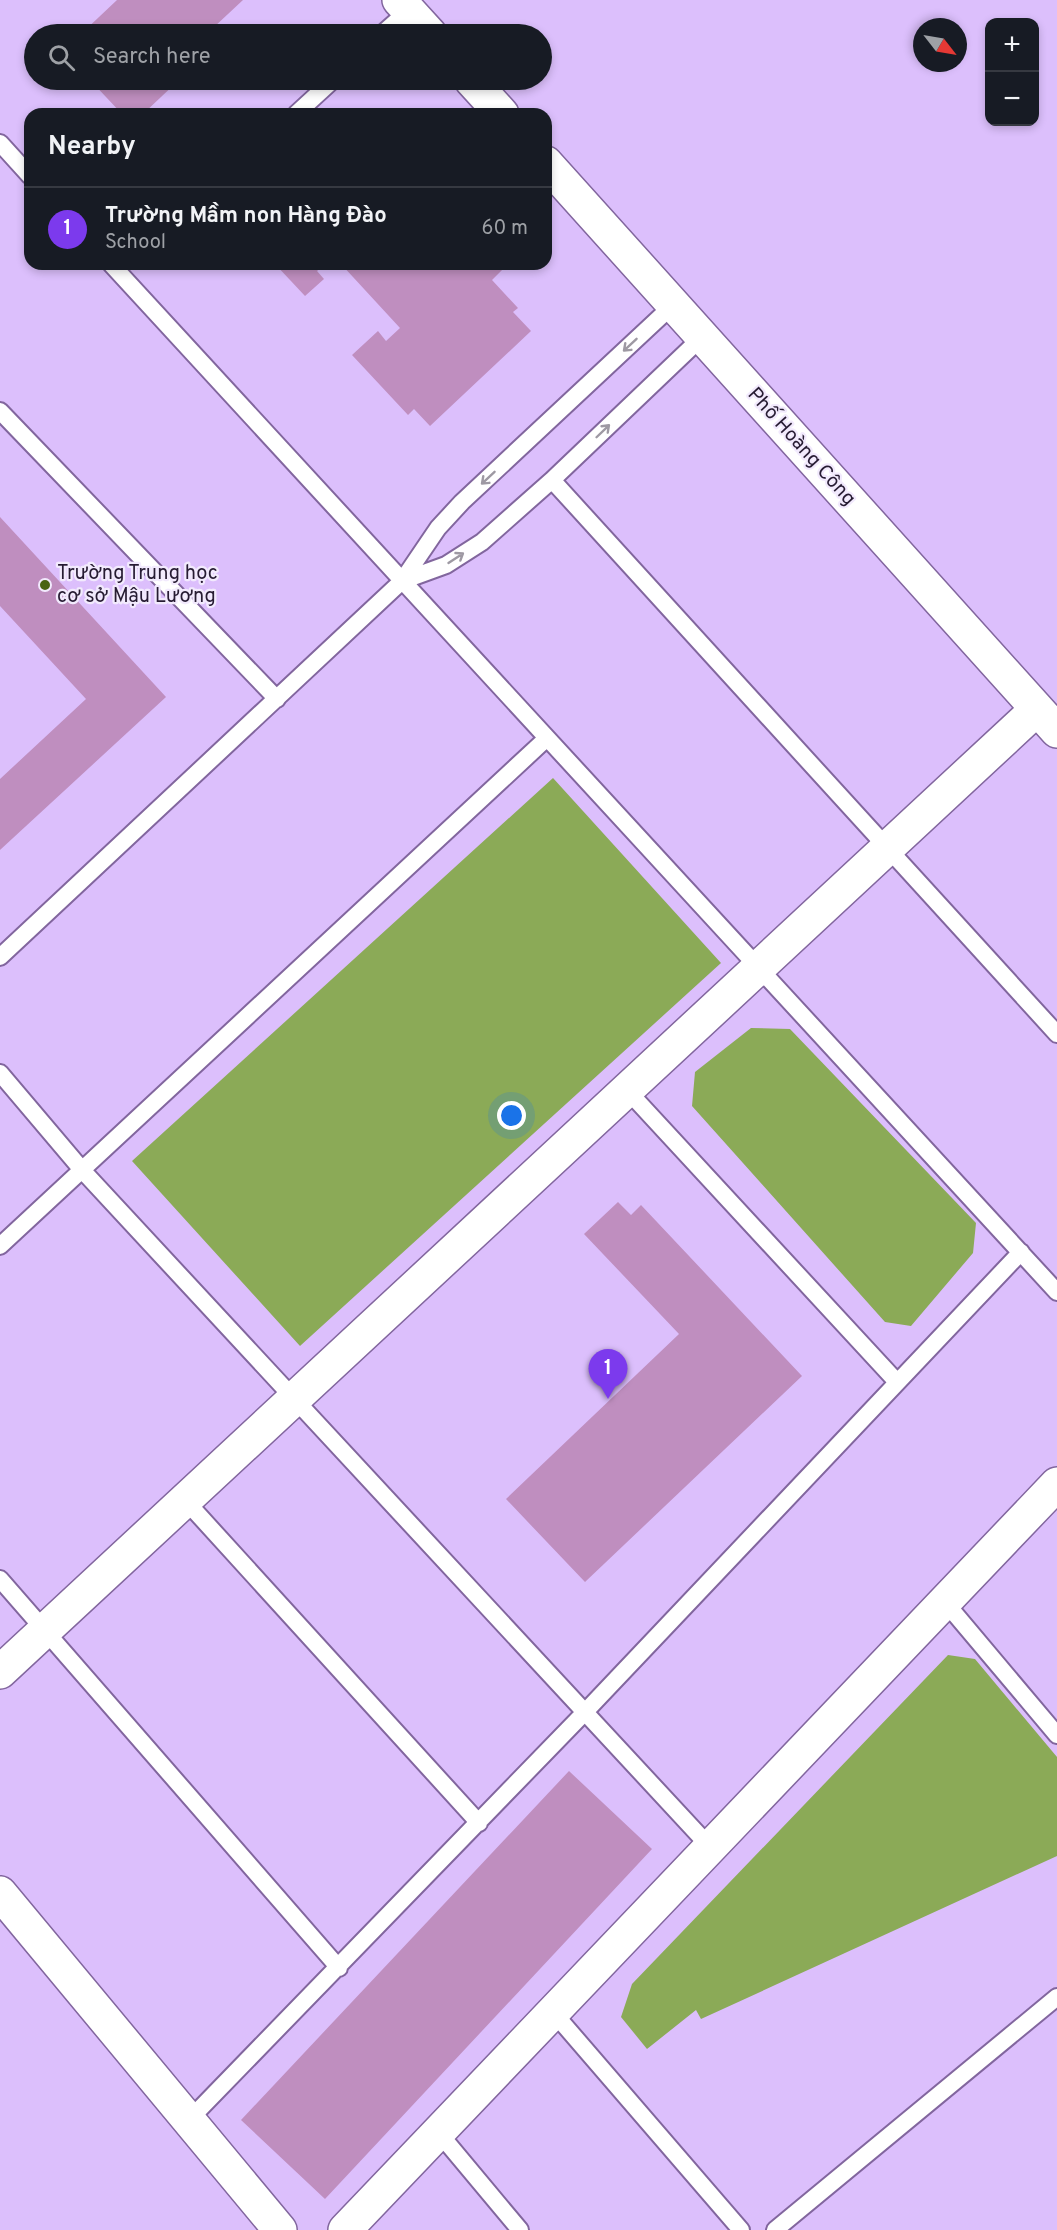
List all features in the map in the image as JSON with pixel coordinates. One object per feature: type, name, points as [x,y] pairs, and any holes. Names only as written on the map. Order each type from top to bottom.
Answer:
[{"type":"street","points":[[404,5],[421,24]]},
{"type":"street","points":[[480,90],[497,108]]},
{"type":"street","name":"Phố Hoàng Công","points":[[552,170],[1047,720]]},
{"type":"street","points":[[0,1672],[887,848],[1047,720]]},
{"type":"street","points":[[345,2230],[1057,1484]]},
{"type":"street","points":[[0,1893],[280,2230]]},
{"type":"lane","points":[[390,24],[404,5]]},
{"type":"lane","points":[[303,108],[322,90]]},
{"type":"lane","points":[[0,143],[24,169]]},
{"type":"lane","points":[[124,270],[402,581],[1057,1292]]},
{"type":"lane","points":[[0,957],[402,581],[438,528],[462,502],[673,305]]},
{"type":"lane","points":[[402,581],[446,565],[482,542],[552,480],[702,337]]},
{"type":"lane","points":[[0,411],[277,699]]},
{"type":"lane","points":[[552,480],[1057,1034]]},
{"type":"lane","points":[[0,1246],[547,738]]},
{"type":"lane","points":[[0,1073],[83,1171],[710,1847]]},
{"type":"lane","points":[[627,1090],[897,1382]]},
{"type":"lane","points":[[189,2120],[479,1823],[1021,1252]]},
{"type":"lane","points":[[185,1500],[479,1823]]},
{"type":"lane","points":[[0,1579],[339,1968]]},
{"type":"lane","points":[[945,1602],[1057,1735]]},
{"type":"lane","points":[[775,2230],[1057,1996]]},
{"type":"lane","points":[[553,2012],[741,2230]]},
{"type":"lane","points":[[439,2133],[520,2230]]},
{"type":"green space","points":[[553,778],[721,963],[300,1346],[132,1161]]},
{"type":"green space","points":[[751,1028],[790,1029],[976,1223],[973,1253],[911,1326],[885,1322],[692,1106],[695,1072]]},
{"type":"green space","points":[[948,1655],[975,1659],[1057,1757],[1057,1856],[701,2019],[696,2010],[647,2049],[621,2017],[632,1984]]},
{"type":"building","points":[[117,0],[243,0],[217,24],[92,24]]},
{"type":"building","points":[[99,90],[168,90],[149,108],[116,108]]},
{"type":"building","points":[[281,270],[318,270],[324,279],[305,296]]},
{"type":"building","points":[[347,270],[502,270],[492,280],[518,308],[513,312],[531,331],[430,426],[414,409],[408,415],[352,355],[378,331],[386,341],[400,328]]},
{"type":"building","points":[[0,517],[166,697],[0,850],[0,779],[86,699],[0,606]]},
{"type":"building","points":[[618,1202],[631,1215],[641,1205],[802,1376],[585,1582],[506,1499],[679,1334],[584,1234]]},
{"type":"building","points":[[569,1771],[652,1849],[325,2199],[241,2120]]},
{"type":"place","name":"Trường Trung học cơ sở Mậu Lương","points":[[45,585]]},
{"type":"place","name":"Trường Mầm non Hàng Đào","points":[[608,1399]]}]
